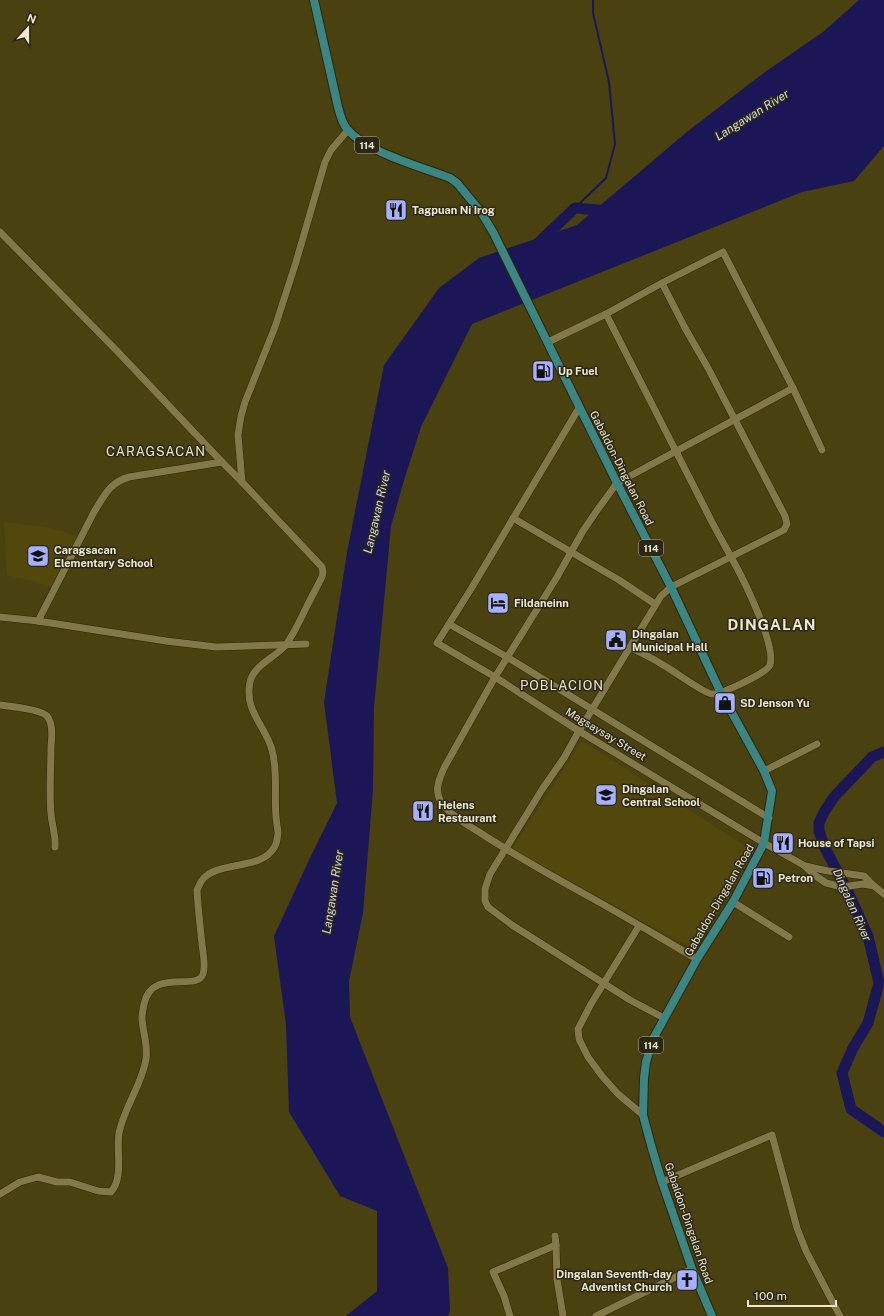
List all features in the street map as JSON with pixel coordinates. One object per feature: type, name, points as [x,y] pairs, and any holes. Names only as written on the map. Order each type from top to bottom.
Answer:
[{"type":"main road","name":"Gabaldon-Dingalan Road","points":[[314,0],[338,107],[348,130],[365,144],[385,154],[450,178],[457,183],[481,212],[493,232],[579,408],[671,587],[720,691],[764,771],[772,791],[764,843],[733,902],[697,959],[664,1018],[653,1040],[646,1062],[644,1078],[643,1115],[662,1182],[692,1269],[712,1316]]},
{"type":"street","points":[[242,482],[238,435],[245,402],[274,327],[296,262],[326,162],[331,150],[348,130]]},
{"type":"street","points":[[0,232],[119,353],[242,482],[322,567],[323,572],[300,622],[286,644],[280,652],[256,670],[252,675],[249,693],[250,705],[254,716],[272,748],[274,761],[278,833],[276,845],[269,854],[254,862],[234,866],[213,873],[200,882],[197,890],[204,972],[202,977],[199,979],[160,984],[151,989],[148,993],[142,1020],[147,1048],[146,1059],[140,1079],[122,1123],[118,1149],[118,1173],[115,1188],[111,1192],[98,1191],[70,1182],[57,1182],[38,1178],[20,1182],[0,1194]]},
{"type":"street","points":[[548,342],[606,314],[723,252],[793,388],[822,450]]},
{"type":"street","points":[[662,283],[785,516],[787,524],[784,530],[671,587],[665,592],[656,604],[564,758],[505,848],[487,882],[485,900],[488,907],[512,925],[630,1000],[664,1018]]},
{"type":"street","points":[[606,314],[747,587],[764,629],[771,655],[770,665],[758,675],[737,685],[712,694],[703,691],[662,664],[631,648]]},
{"type":"street","points":[[697,959],[553,877],[452,814],[442,803],[437,791],[439,780],[444,768],[495,677],[557,577],[583,531],[617,483],[793,388]]},
{"type":"street","points":[[449,624],[579,408]]},
{"type":"street","points":[[38,621],[91,517],[104,496],[115,483],[121,479],[130,477],[222,462]]},
{"type":"street","points":[[513,518],[619,580],[656,604]]},
{"type":"street","points":[[0,617],[38,621],[166,641],[216,647],[306,644]]},
{"type":"street","name":"Magsaysay Street","points":[[769,818],[507,657],[449,624],[436,643],[495,677],[579,731],[764,843],[805,866]]},
{"type":"street","points":[[0,705],[42,713],[49,718],[52,742],[50,813],[56,841],[55,847]]},
{"type":"street","points":[[764,771],[817,744]]},
{"type":"street","points":[[805,866],[828,871],[859,874],[868,878],[874,886],[884,894]]},
{"type":"street","points":[[805,866],[826,883],[842,887],[863,884],[874,886]]},
{"type":"street","points":[[733,902],[789,937]]},
{"type":"street","points":[[639,926],[591,1004],[578,1029],[579,1039],[588,1058],[618,1094],[643,1115]]},
{"type":"street","points":[[662,1182],[772,1135],[797,1228],[806,1252],[840,1316]]},
{"type":"street","points":[[555,1236],[558,1279],[563,1316]]},
{"type":"street","points":[[510,1316],[494,1272],[556,1245]]},
{"type":"street","points":[[596,1316],[692,1269]]},
{"type":"shaded area","name":"Caragsacan Elementary School","points":[[4,522],[50,528],[79,536],[57,588],[7,575]]},
{"type":"shaded area","name":"Dingalan Central School","points":[[582,741],[754,852],[695,950],[512,849]]},
{"type":"water","points":[[859,0],[884,0],[884,146],[854,181],[802,192],[472,324],[421,427],[391,526],[374,708],[373,790],[363,913],[349,981],[350,1017],[448,1268],[450,1310],[448,1316],[346,1316],[377,1291],[377,1211],[340,1196],[289,1112],[286,1025],[274,936],[337,803],[324,702],[347,552],[384,365],[439,288],[479,258],[577,225],[688,131],[765,72],[823,32]]},
{"type":"waterway","points":[[575,208],[606,178],[615,144],[609,82],[593,13],[593,0]]},
{"type":"waterway","name":"Langawan River","points":[[537,244],[575,208],[609,211]]},
{"type":"waterway","name":"Dingalan River","points":[[884,752],[872,757],[834,797],[819,823],[819,831],[824,846],[848,892],[868,936],[879,983],[868,1023],[853,1048],[842,1073],[851,1109],[884,1132]]},
{"type":"place","name":"Tagpuan Ni Irog","points":[[396,210]]},
{"type":"place","name":"Up Fuel","points":[[543,371]]},
{"type":"place","name":"Caragsacan Elementary School","points":[[38,556]]},
{"type":"place","name":"Fildaneinn","points":[[498,603]]},
{"type":"place","name":"Dingalan Municipal Hall","points":[[616,640]]},
{"type":"place","name":"SD Jenson Yu","points":[[725,703]]},
{"type":"place","name":"Dingalan Central School","points":[[606,795]]},
{"type":"place","name":"Helens Restaurant","points":[[423,811]]},
{"type":"place","name":"House of Tapsi","points":[[783,843]]},
{"type":"place","name":"Petron","points":[[763,878]]},
{"type":"place","name":"Dingalan Seventh-day Adventist Church","points":[[687,1280]]},
{"type":"district","name":"CARAGSACAN","points":[[156,451]]},
{"type":"district","name":"DINGALAN","points":[[772,624]]},
{"type":"district","name":"POBLACION","points":[[562,685]]}]
